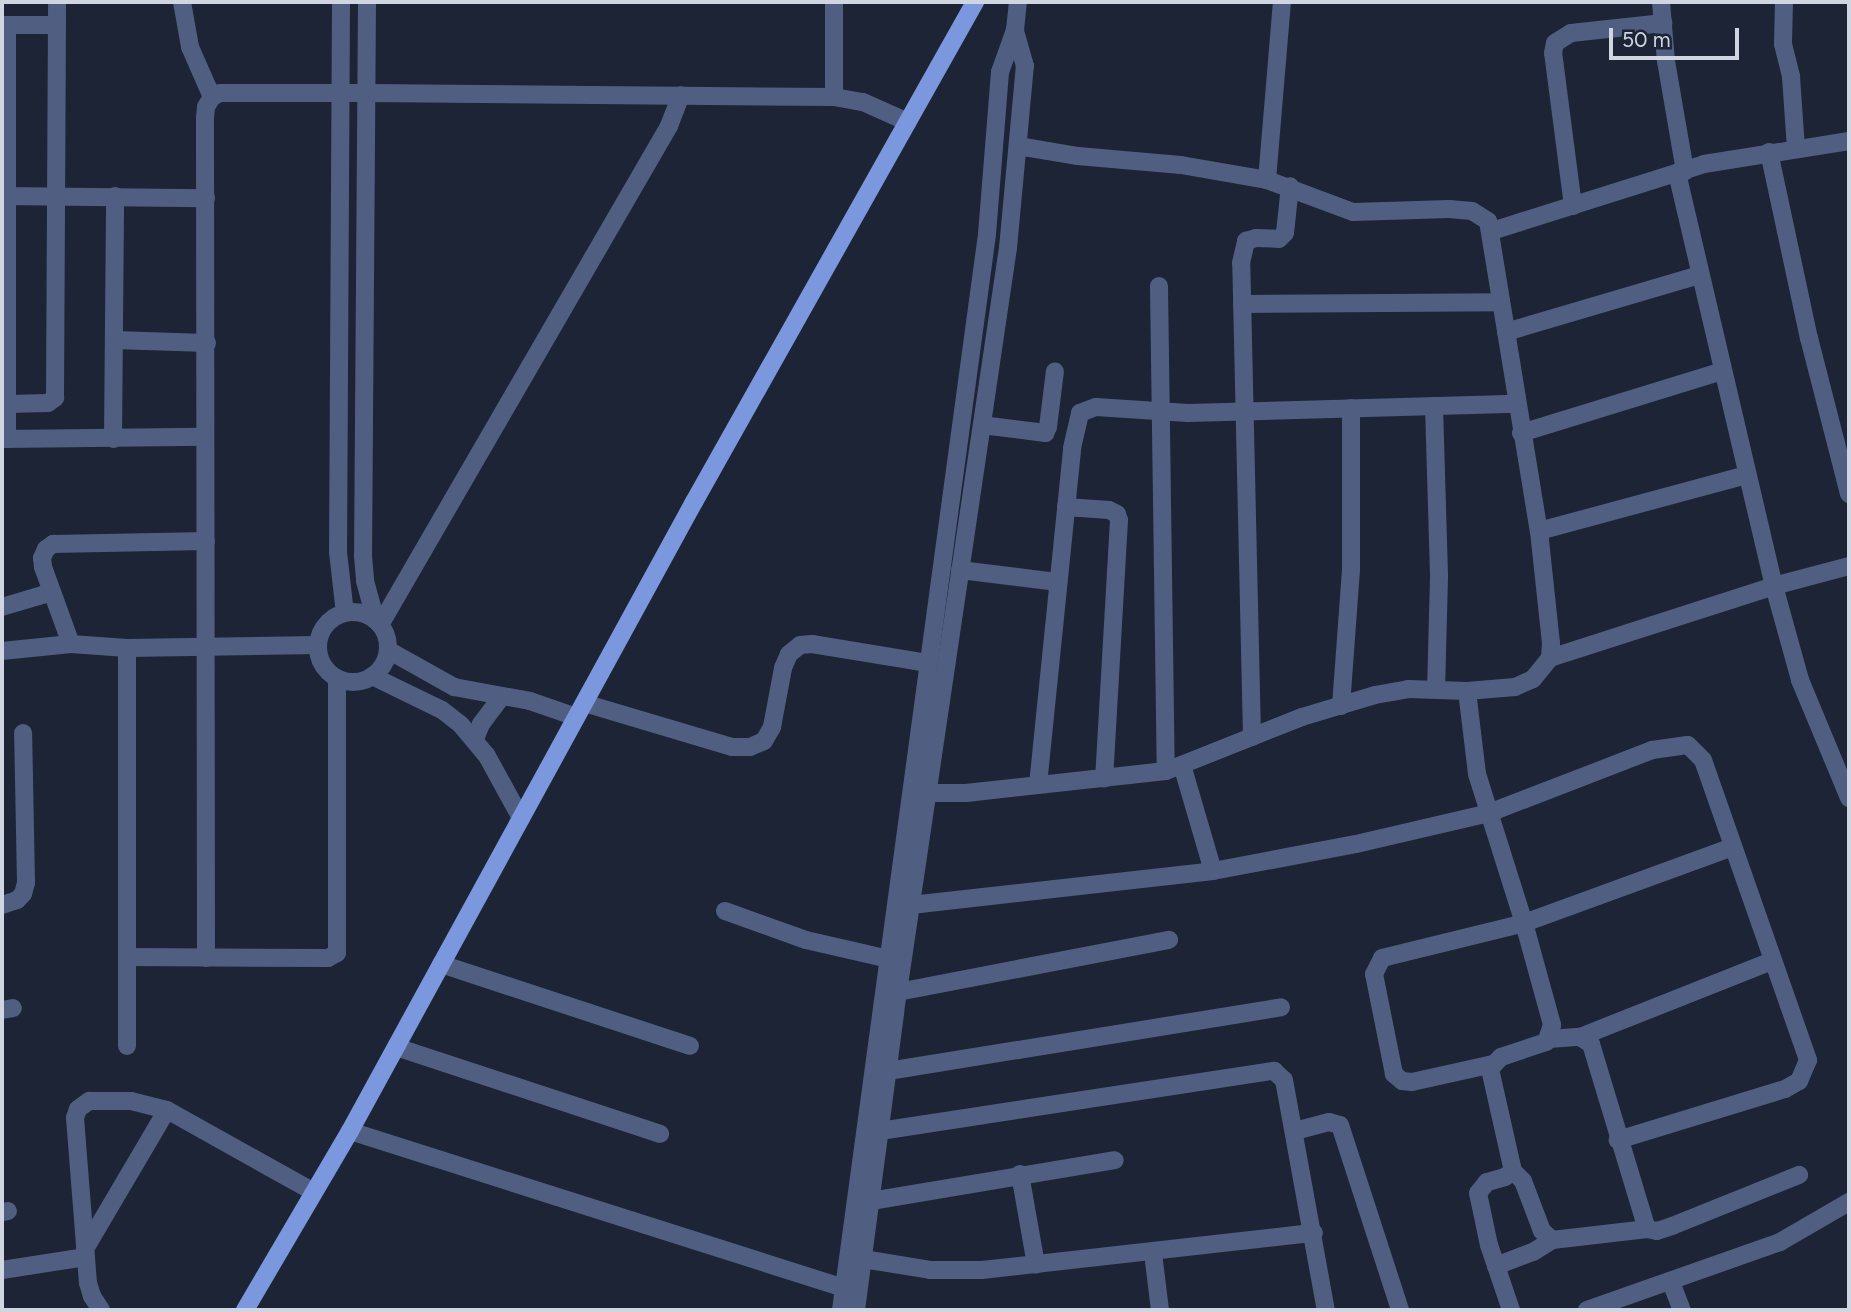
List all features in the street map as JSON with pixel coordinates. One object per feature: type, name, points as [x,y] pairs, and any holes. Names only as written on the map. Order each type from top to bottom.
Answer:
[{"type":"main road","points":[[245,1310],[350,1131],[580,710],[975,2]]},
{"type":"street","points":[[7,404],[48,403],[54,398],[57,2]]},
{"type":"street","points":[[182,2],[190,47],[212,97]]},
{"type":"street","points":[[341,2],[338,552],[345,613]]},
{"type":"street","points":[[367,2],[363,556],[365,581],[388,650],[385,660],[372,677],[352,682],[337,678],[324,666],[318,645],[326,625],[345,613],[356,613],[378,623]]},
{"type":"street","points":[[834,2],[834,97]]},
{"type":"street","points":[[856,1310],[911,905],[928,663],[987,234],[1000,72],[1016,30],[1018,2]]},
{"type":"street","points":[[1267,180],[1282,2]]},
{"type":"street","points":[[1661,2],[1681,172],[1700,275],[1746,475],[1800,680],[1849,797]]},
{"type":"street","points":[[1784,2],[1783,44],[1791,76],[1796,148]]},
{"type":"street","points":[[1573,206],[1553,53],[1555,43],[1572,33],[1663,23]]},
{"type":"street","points":[[57,25],[5,25],[7,404],[4,439],[205,437]]},
{"type":"street","points":[[841,1310],[889,959],[960,570],[1008,248],[1025,66],[1016,30]]},
{"type":"street","points":[[206,958],[205,118],[206,107],[212,97],[220,93],[367,93],[834,97],[863,102],[908,122]]},
{"type":"street","points":[[378,623],[669,126],[681,95]]},
{"type":"street","points":[[1492,231],[1681,172],[1769,152],[1849,141]]},
{"type":"street","points":[[1018,146],[1078,156],[1181,165],[1267,180],[1290,186],[1328,205],[1353,212],[1449,209],[1483,215],[1492,231],[1516,404],[1539,531],[1551,643],[1550,658]]},
{"type":"street","points":[[1769,152],[1809,338],[1849,494]]},
{"type":"street","points":[[1252,737],[1242,248],[1246,241],[1256,238],[1279,239],[1285,233],[1290,186]]},
{"type":"street","points":[[4,196],[206,198]]},
{"type":"street","points":[[114,196],[114,439]]},
{"type":"street","points":[[1506,332],[1700,275]]},
{"type":"street","points":[[1159,286],[1159,411],[1174,768],[1213,871]]},
{"type":"street","points":[[1242,304],[1502,302]]},
{"type":"street","points":[[114,340],[207,343]]},
{"type":"street","points":[[982,425],[1045,433],[1055,371]]},
{"type":"street","points":[[1521,433],[1722,371]]},
{"type":"street","points":[[1038,785],[1074,434],[1080,413],[1096,407],[1202,413],[1516,404]]},
{"type":"street","points":[[1434,406],[1438,577],[1436,688]]},
{"type":"street","points":[[1341,706],[1351,569],[1351,408]]},
{"type":"street","points":[[1539,531],[1746,475]]},
{"type":"street","points":[[1066,508],[1109,510],[1117,514],[1119,520],[1104,779]]},
{"type":"street","points":[[71,644],[42,558],[53,544],[206,541]]},
{"type":"street","points":[[919,793],[966,793],[1104,779],[1174,768],[1252,737],[1375,695],[1436,688],[1467,691],[1515,687],[1533,678],[1550,658],[1774,586],[1849,566]]},
{"type":"street","points":[[960,570],[1058,582]]},
{"type":"street","points":[[2,607],[52,593]]},
{"type":"street","points":[[2,651],[71,644],[127,648],[318,645]]},
{"type":"street","points":[[388,650],[454,687],[580,710],[732,747],[750,747],[764,741],[772,727],[783,668],[789,654],[800,645],[812,644],[928,663]]},
{"type":"street","points":[[127,648],[127,1046]]},
{"type":"street","points":[[372,677],[442,710],[475,739],[521,818]]},
{"type":"street","points":[[127,957],[328,958],[337,953],[337,678]]},
{"type":"street","points":[[1467,691],[1477,774],[1524,923],[1552,1026],[1549,1039]]},
{"type":"street","points":[[475,739],[481,724],[502,696]]},
{"type":"street","points":[[2,905],[17,900],[23,894],[26,883],[23,733]]},
{"type":"street","points":[[911,905],[1213,871],[1489,813],[1652,750],[1688,745],[1703,760],[1808,1060],[1799,1082],[1618,1140]]},
{"type":"street","points":[[1733,847],[1524,923],[1382,958],[1374,974],[1389,1063],[1394,1074],[1402,1081],[1412,1082],[1493,1063],[1501,1057],[1538,1046],[1549,1039],[1580,1037],[1772,961]]},
{"type":"street","points":[[725,911],[806,940],[889,959]]},
{"type":"street","points":[[898,992],[1169,940]]},
{"type":"street","points":[[441,964],[690,1046]]},
{"type":"street","points":[[888,1070],[1281,1007]]},
{"type":"street","points":[[1580,1037],[1591,1044],[1647,1229]]},
{"type":"street","points":[[396,1047],[660,1134]]},
{"type":"street","points":[[1493,1063],[1490,1075],[1513,1171],[1523,1181],[1542,1231],[1552,1240]]},
{"type":"street","points":[[880,1131],[1266,1070],[1274,1071],[1284,1080],[1326,1310]]},
{"type":"street","points":[[101,1310],[92,1296],[86,1253],[75,1118],[78,1109],[89,1101],[131,1101],[167,1110],[314,1192]]},
{"type":"street","points":[[2,1269],[86,1253],[167,1110]]},
{"type":"street","points":[[1295,1131],[1329,1122],[1340,1125],[1400,1310]]},
{"type":"street","points":[[350,1131],[844,1288]]},
{"type":"street","points":[[871,1201],[1115,1160]]},
{"type":"street","points":[[1511,1310],[1496,1266],[1478,1193],[1487,1182],[1505,1177],[1513,1171]]},
{"type":"street","points":[[1020,1174],[1036,1265]]},
{"type":"street","points":[[1496,1266],[1533,1252],[1552,1240],[1647,1229],[1657,1231],[1799,1175]]},
{"type":"street","points":[[1587,1310],[1780,1242],[1849,1202]]},
{"type":"street","points":[[863,1259],[930,1270],[1036,1265],[1314,1233]]},
{"type":"street","points":[[1153,1253],[1160,1310]]},
{"type":"street","points":[[1671,1282],[1682,1310]]}]
